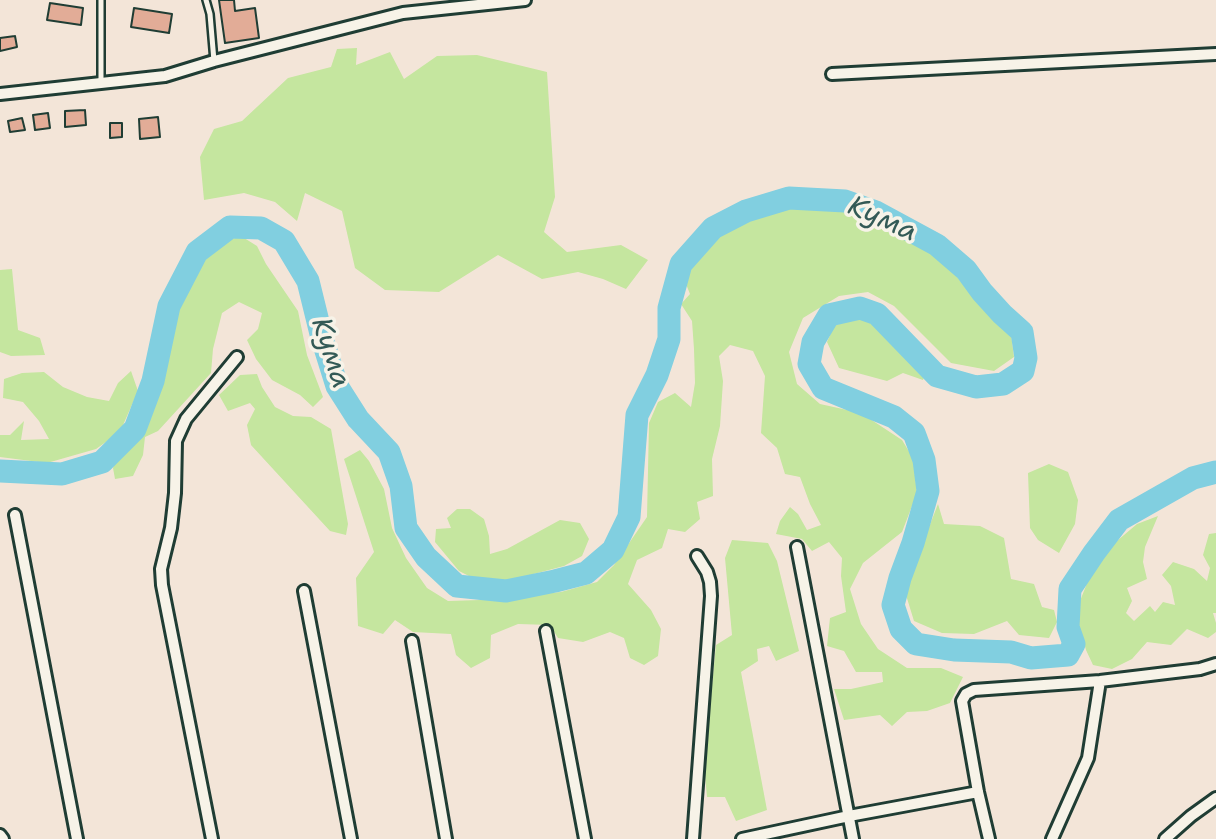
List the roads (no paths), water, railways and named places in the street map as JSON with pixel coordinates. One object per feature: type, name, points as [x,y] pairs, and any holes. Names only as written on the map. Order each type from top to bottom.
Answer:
[{"type":"street","points":[[0,94],[165,76],[403,13],[525,0]]},
{"type":"street","points":[[832,74],[1216,54]]},
{"type":"street","points":[[212,839],[161,569],[174,505],[176,440],[186,419],[237,357]]},
{"type":"street","points":[[15,515],[77,839]]},
{"type":"street","points":[[797,547],[853,839]]},
{"type":"street","points":[[692,839],[711,596],[707,572],[697,556]]},
{"type":"street","points":[[304,591],[351,839]]},
{"type":"street","points":[[546,631],[585,839]]},
{"type":"street","points":[[412,641],[446,839]]},
{"type":"street","points":[[989,839],[962,701],[966,694],[974,690],[1100,681],[1200,669],[1216,664]]},
{"type":"street","points":[[1052,839],[1088,758],[1100,681]]},
{"type":"street","points":[[742,839],[978,792]]},
{"type":"street","points":[[1165,839],[1216,798]]},
{"type":"lane","points":[[101,0],[101,82]]},
{"type":"lane","points":[[206,0],[210,14],[214,61]]},
{"type":"waterway","name":"Кума","points":[[0,471],[62,474],[102,462],[135,429],[153,381],[169,306],[197,252],[230,227],[261,228],[284,241],[308,281],[337,386],[358,419],[389,452],[401,486],[406,528],[426,557],[457,586],[506,591],[586,573],[613,550],[629,517],[637,415],[657,375],[669,339],[669,308],[681,264],[713,228],[746,211],[789,198],[845,201],[876,212],[937,245],[966,270],[982,292],[1022,332],[1026,358],[1023,371],[1003,384],[976,387],[937,376],[877,314],[860,308],[829,315],[813,342],[809,364],[823,388],[894,417],[914,433],[924,460],[928,491],[893,605],[901,629],[916,644],[954,650],[1011,652],[1031,658],[1068,655],[1074,644],[1068,627],[1070,589],[1119,520],[1193,478],[1216,472]]}]
